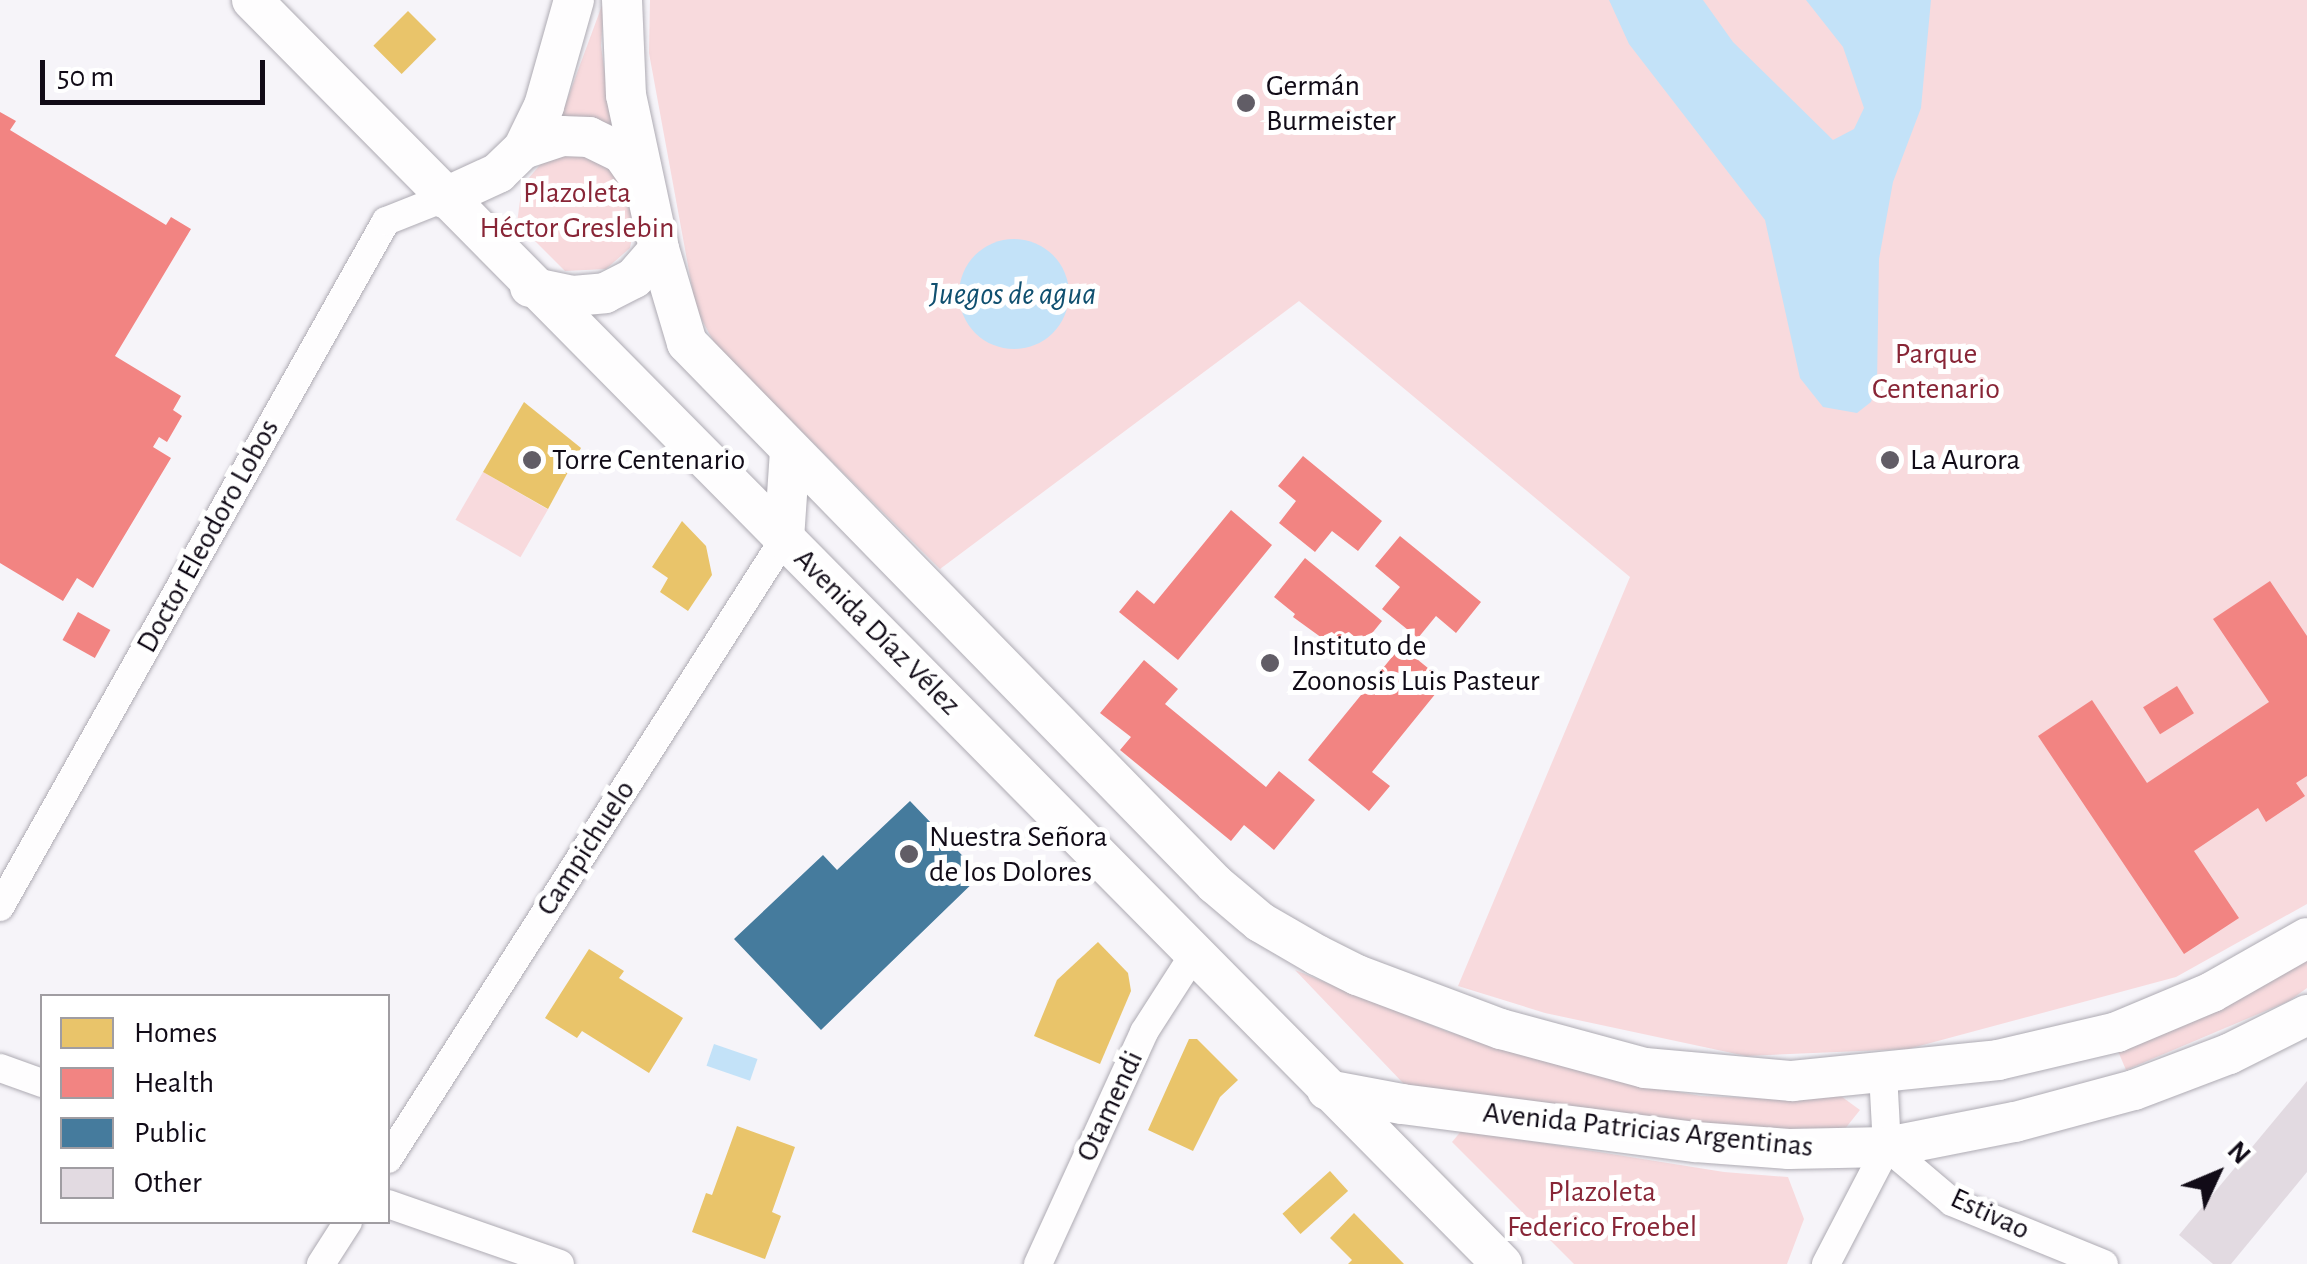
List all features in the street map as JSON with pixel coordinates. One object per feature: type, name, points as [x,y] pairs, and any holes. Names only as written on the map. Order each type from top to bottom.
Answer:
[{"type":"main road","name":"Avenida Díaz Vélez","points":[[252,0],[530,286],[1502,1264]]},
{"type":"main road","points":[[444,198],[498,173],[523,149],[544,106],[574,0]]},
{"type":"main road","points":[[622,0],[619,24],[626,95],[659,250],[687,343],[1215,884],[1241,908],[1290,940]]},
{"type":"main road","points":[[523,149],[570,135],[604,142],[629,161],[650,199]]},
{"type":"main road","points":[[530,286],[572,296],[606,293],[634,278],[659,250]]},
{"type":"main road","points":[[784,539],[790,451]]},
{"type":"main road","points":[[1194,954],[1212,936],[1234,929],[1257,929],[1290,940]]},
{"type":"main road","name":"Avenida Patricias Argentinas","points":[[1290,940],[1357,975],[1502,1029],[1646,1068],[1792,1081],[1998,1060],[2116,1032],[2212,992],[2307,938]]},
{"type":"main road","name":"Avenida Patricias Argentinas","points":[[1328,1090],[1402,1104],[1696,1142],[1789,1148],[1887,1147],[2015,1122],[2134,1090],[2230,1054],[2307,1014]]},
{"type":"street","name":"Doctor Eleodoro Lobos","points":[[0,906],[386,221],[444,198]]},
{"type":"street","name":"Campichuelo","points":[[390,1155],[784,539]]},
{"type":"street","name":"Otamendi","points":[[1038,1264],[1144,1032],[1194,954]]},
{"type":"street","points":[[0,1068],[40,1082]]},
{"type":"street","points":[[1826,1264],[1887,1147],[1883,1074]]},
{"type":"street","name":"Estivao","points":[[1887,1147],[1952,1202],[2104,1264]]},
{"type":"street","points":[[390,1205],[560,1264]]},
{"type":"street","points":[[321,1264],[347,1224]]},
{"type":"green space","points":[[604,0],[601,46],[612,125],[560,119]]},
{"type":"green space","name":"Parque Centenario","points":[[650,0],[2307,0],[2307,904],[2176,977],[1908,1049],[1746,1056],[1545,1013],[1458,986],[1630,577],[1299,301],[940,569],[716,346],[696,309],[649,53]]},
{"type":"green space","name":"Plazoleta Héctor Greslebin","points":[[576,152],[605,164],[625,186],[635,223],[630,248],[606,269],[565,271],[517,223],[522,186],[545,159]]},
{"type":"green space","points":[[483,472],[548,509],[520,557],[456,520]]},
{"type":"green space","points":[[2307,950],[2307,988],[2289,1001],[2126,1070],[2115,1044]]},
{"type":"green space","points":[[1295,970],[1446,1031],[1618,1081],[1701,1096],[1783,1099],[1838,1094],[1860,1110],[1844,1130],[1713,1128],[1440,1095],[1403,1083]]},
{"type":"green space","name":"Plazoleta Federico Froebel","points":[[1462,1130],[1724,1172],[1788,1177],[1804,1219],[1787,1264],[1574,1264],[1452,1142]]},
{"type":"water","points":[[1609,0],[1703,0],[1733,42],[1833,140],[1854,129],[1864,108],[1843,47],[1806,0],[1931,0],[1921,108],[1893,182],[1879,259],[1877,385],[1871,402],[1857,413],[1823,407],[1800,378],[1765,220],[1629,44]]},
{"type":"water","name":"Juegos de agua","points":[[1014,239],[1035,243],[1053,255],[1065,273],[1069,294],[1065,315],[1053,333],[1035,345],[1014,349],[993,345],[975,333],[963,315],[959,294],[963,273],[975,255],[993,243]]},
{"type":"water","points":[[714,1044],[757,1059],[750,1081],[707,1066]]},
{"type":"building: Homes","points":[[408,11],[436,39],[402,74],[373,46]]},
{"type":"building: Homes","name":"Torre Centenario","points":[[524,402],[581,448],[548,509],[483,472]]},
{"type":"building: Homes","points":[[682,521],[706,546],[712,575],[688,611],[660,592],[668,578],[652,567]]},
{"type":"building: Homes","points":[[1098,942],[1128,973],[1131,991],[1100,1064],[1034,1036],[1057,980]]},
{"type":"building: Homes","points":[[589,949],[624,971],[619,978],[683,1018],[649,1073],[582,1031],[577,1038],[545,1018]]},
{"type":"building: Homes","points":[[1189,1039],[1197,1039],[1238,1080],[1220,1097],[1193,1151],[1148,1130]]},
{"type":"building: Homes","points":[[737,1126],[795,1147],[772,1212],[781,1216],[765,1259],[692,1232],[706,1193],[712,1195]]},
{"type":"building: Homes","points":[[1330,1171],[1348,1191],[1301,1234],[1282,1214]]},
{"type":"building: Homes","points":[[1354,1213],[1404,1264],[1348,1264],[1352,1260],[1330,1238]]},
{"type":"building: Health","points":[[0,112],[16,121],[10,130],[166,225],[171,217],[191,229],[115,356],[181,396],[173,410],[182,416],[167,442],[159,437],[153,447],[171,458],[93,588],[77,578],[63,601],[0,563]]},
{"type":"building: Health","points":[[1303,456],[1382,521],[1358,551],[1332,531],[1315,552],[1279,523],[1296,501],[1278,486]]},
{"type":"building: Health","points":[[1231,510],[1272,545],[1178,660],[1119,612],[1137,590],[1154,604]]},
{"type":"building: Health","points":[[1400,536],[1481,602],[1456,633],[1436,616],[1418,638],[1382,609],[1400,587],[1375,566]]},
{"type":"building: Health","points":[[1305,558],[1382,621],[1351,659],[1293,617],[1295,614],[1274,597]]},
{"type":"building: Health","points":[[2270,581],[2307,636],[2307,776],[2296,783],[2305,796],[2266,822],[2258,808],[2194,851],[2239,918],[2184,954],[2038,736],[2092,700],[2147,783],[2269,702],[2213,619]]},
{"type":"building: Health","points":[[78,612],[110,630],[95,658],[62,640]]},
{"type":"building: Health","points":[[1401,646],[1445,682],[1372,772],[1390,786],[1369,811],[1308,760]]},
{"type":"building: Health","points":[[1144,660],[1178,689],[1165,704],[1266,787],[1279,771],[1315,800],[1274,850],[1244,825],[1231,841],[1120,750],[1131,737],[1100,713]]},
{"type":"building: Health","points":[[2177,686],[2194,713],[2160,734],[2143,707]]},
{"type":"building: Public","points":[[910,801],[981,875],[821,1030],[734,939],[823,855],[837,870]]},
{"type":"building: Other","points":[[2307,1081],[2307,1172],[2231,1264],[2213,1264],[2179,1235]]},
{"type":"place","name":"Germán Burmeister","points":[[1246,103]]},
{"type":"place","name":"Torre Centenario","points":[[532,460]]},
{"type":"place","name":"La Aurora","points":[[1890,460]]},
{"type":"place","name":"Instituto de Zoonosis Luis Pasteur","points":[[1270,663]]},
{"type":"place","name":"Nuestra Señora de los Dolores","points":[[909,854]]}]
